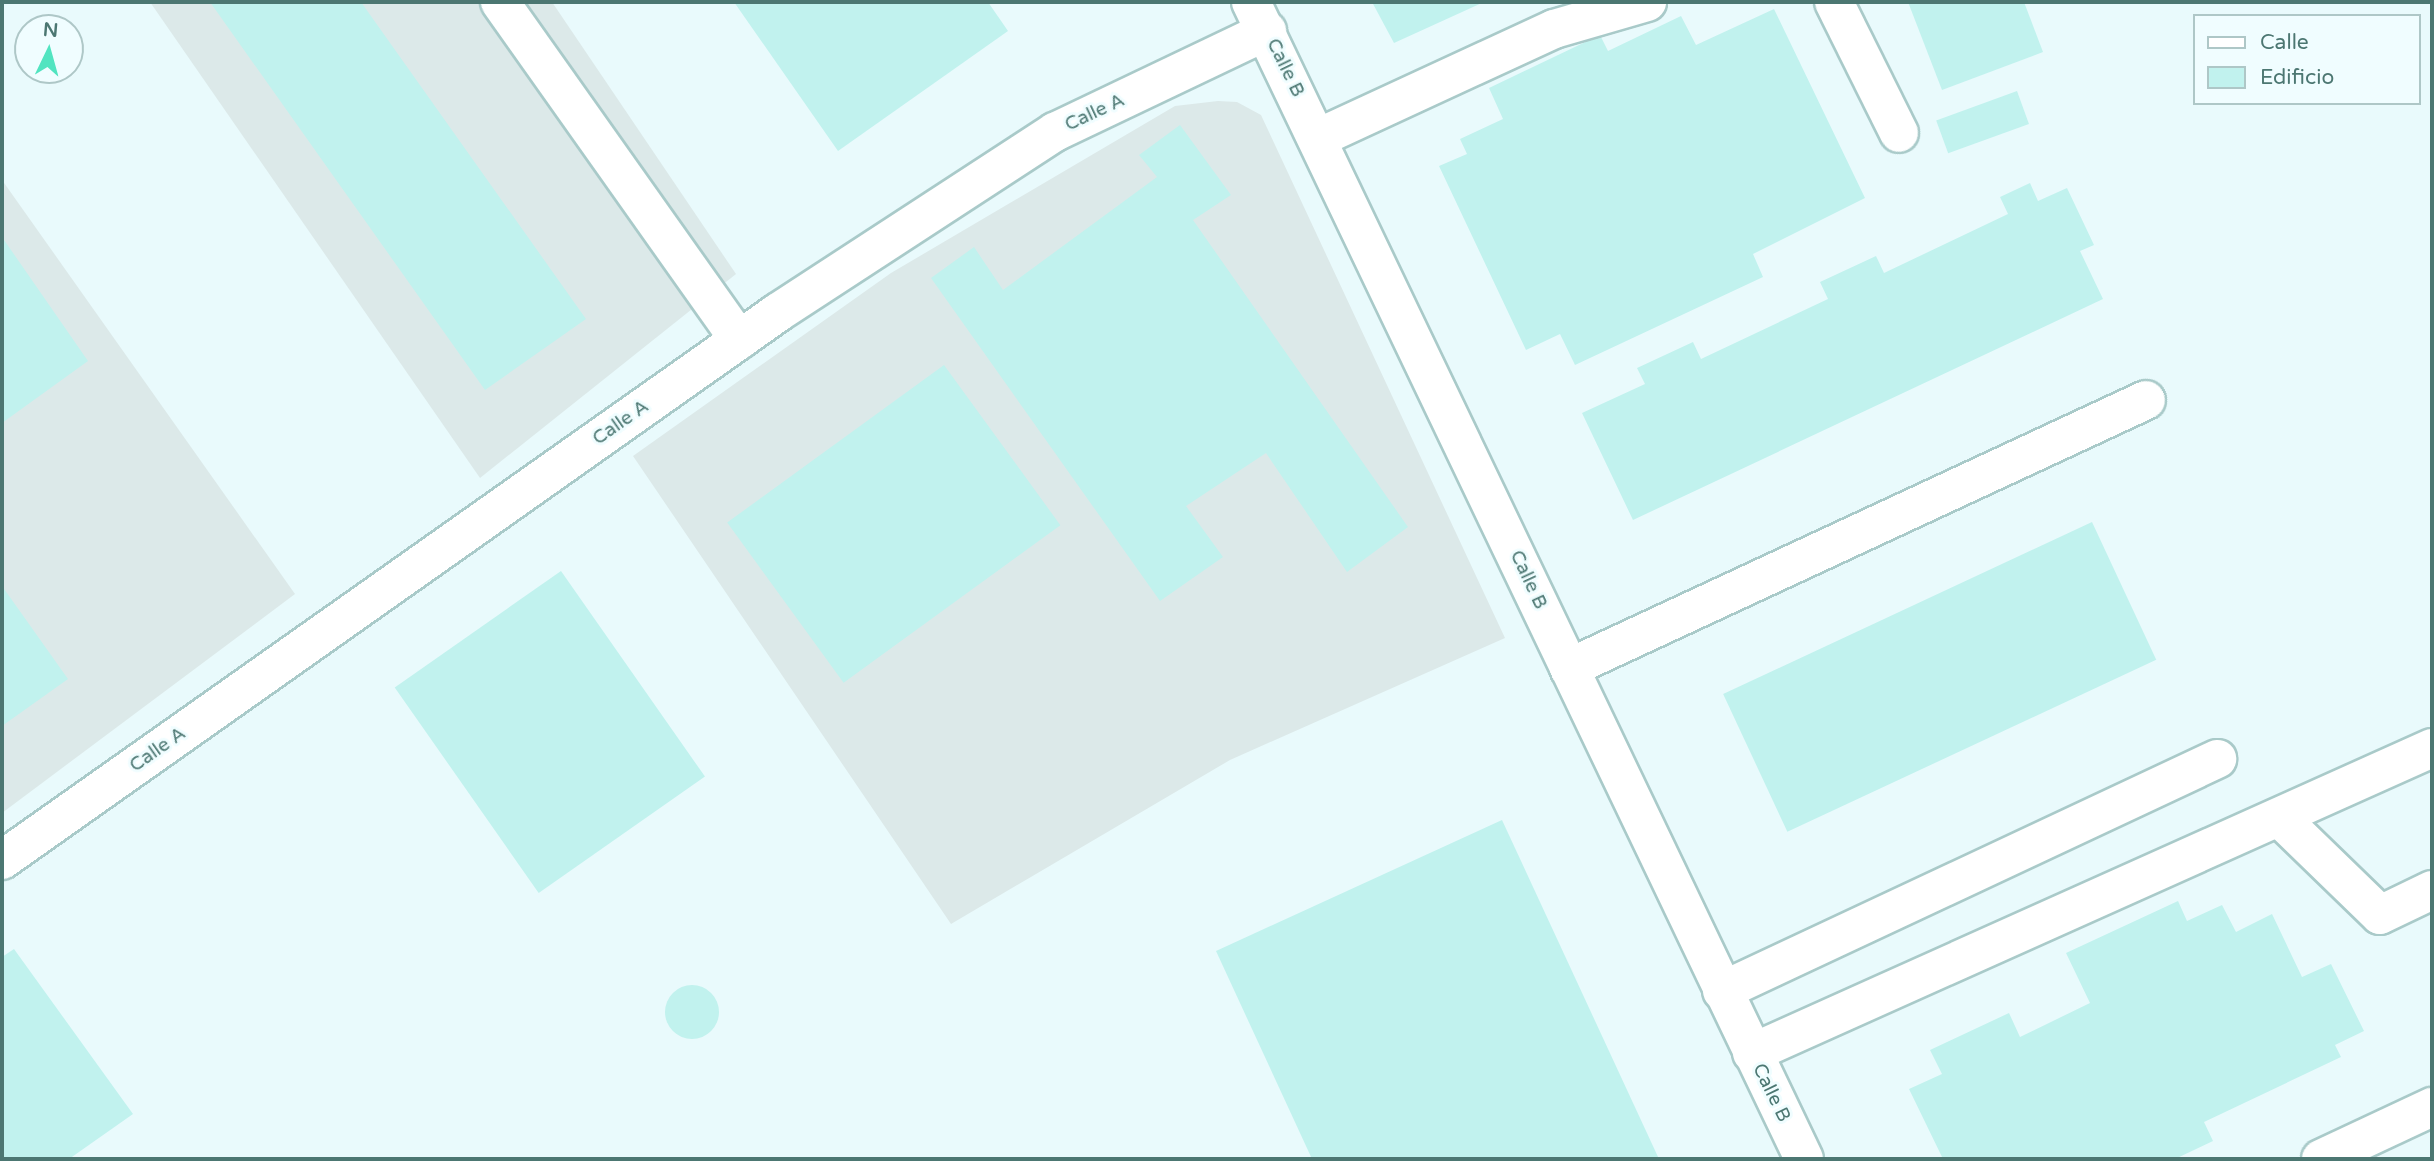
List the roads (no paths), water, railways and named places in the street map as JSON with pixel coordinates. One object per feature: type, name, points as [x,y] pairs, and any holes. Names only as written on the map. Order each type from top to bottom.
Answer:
[{"type":"street","points":[[500,2],[739,340]]},
{"type":"street","points":[[1318,138],[1554,29],[1647,2]]},
{"type":"street","points":[[1835,2],[1899,133]]},
{"type":"street","name":"Calle A","points":[[2,860],[739,340],[1055,132],[1259,16]]},
{"type":"street","name":"Calle B","points":[[1259,16],[1804,1159]]},
{"type":"street","points":[[1569,668],[2146,400]]},
{"type":"street","points":[[1752,1053],[2432,748]]},
{"type":"street","points":[[1722,991],[2217,758]]},
{"type":"street","points":[[2280,818],[2380,915],[2432,890]]},
{"type":"street","points":[[2320,1159],[2432,1107]]}]
